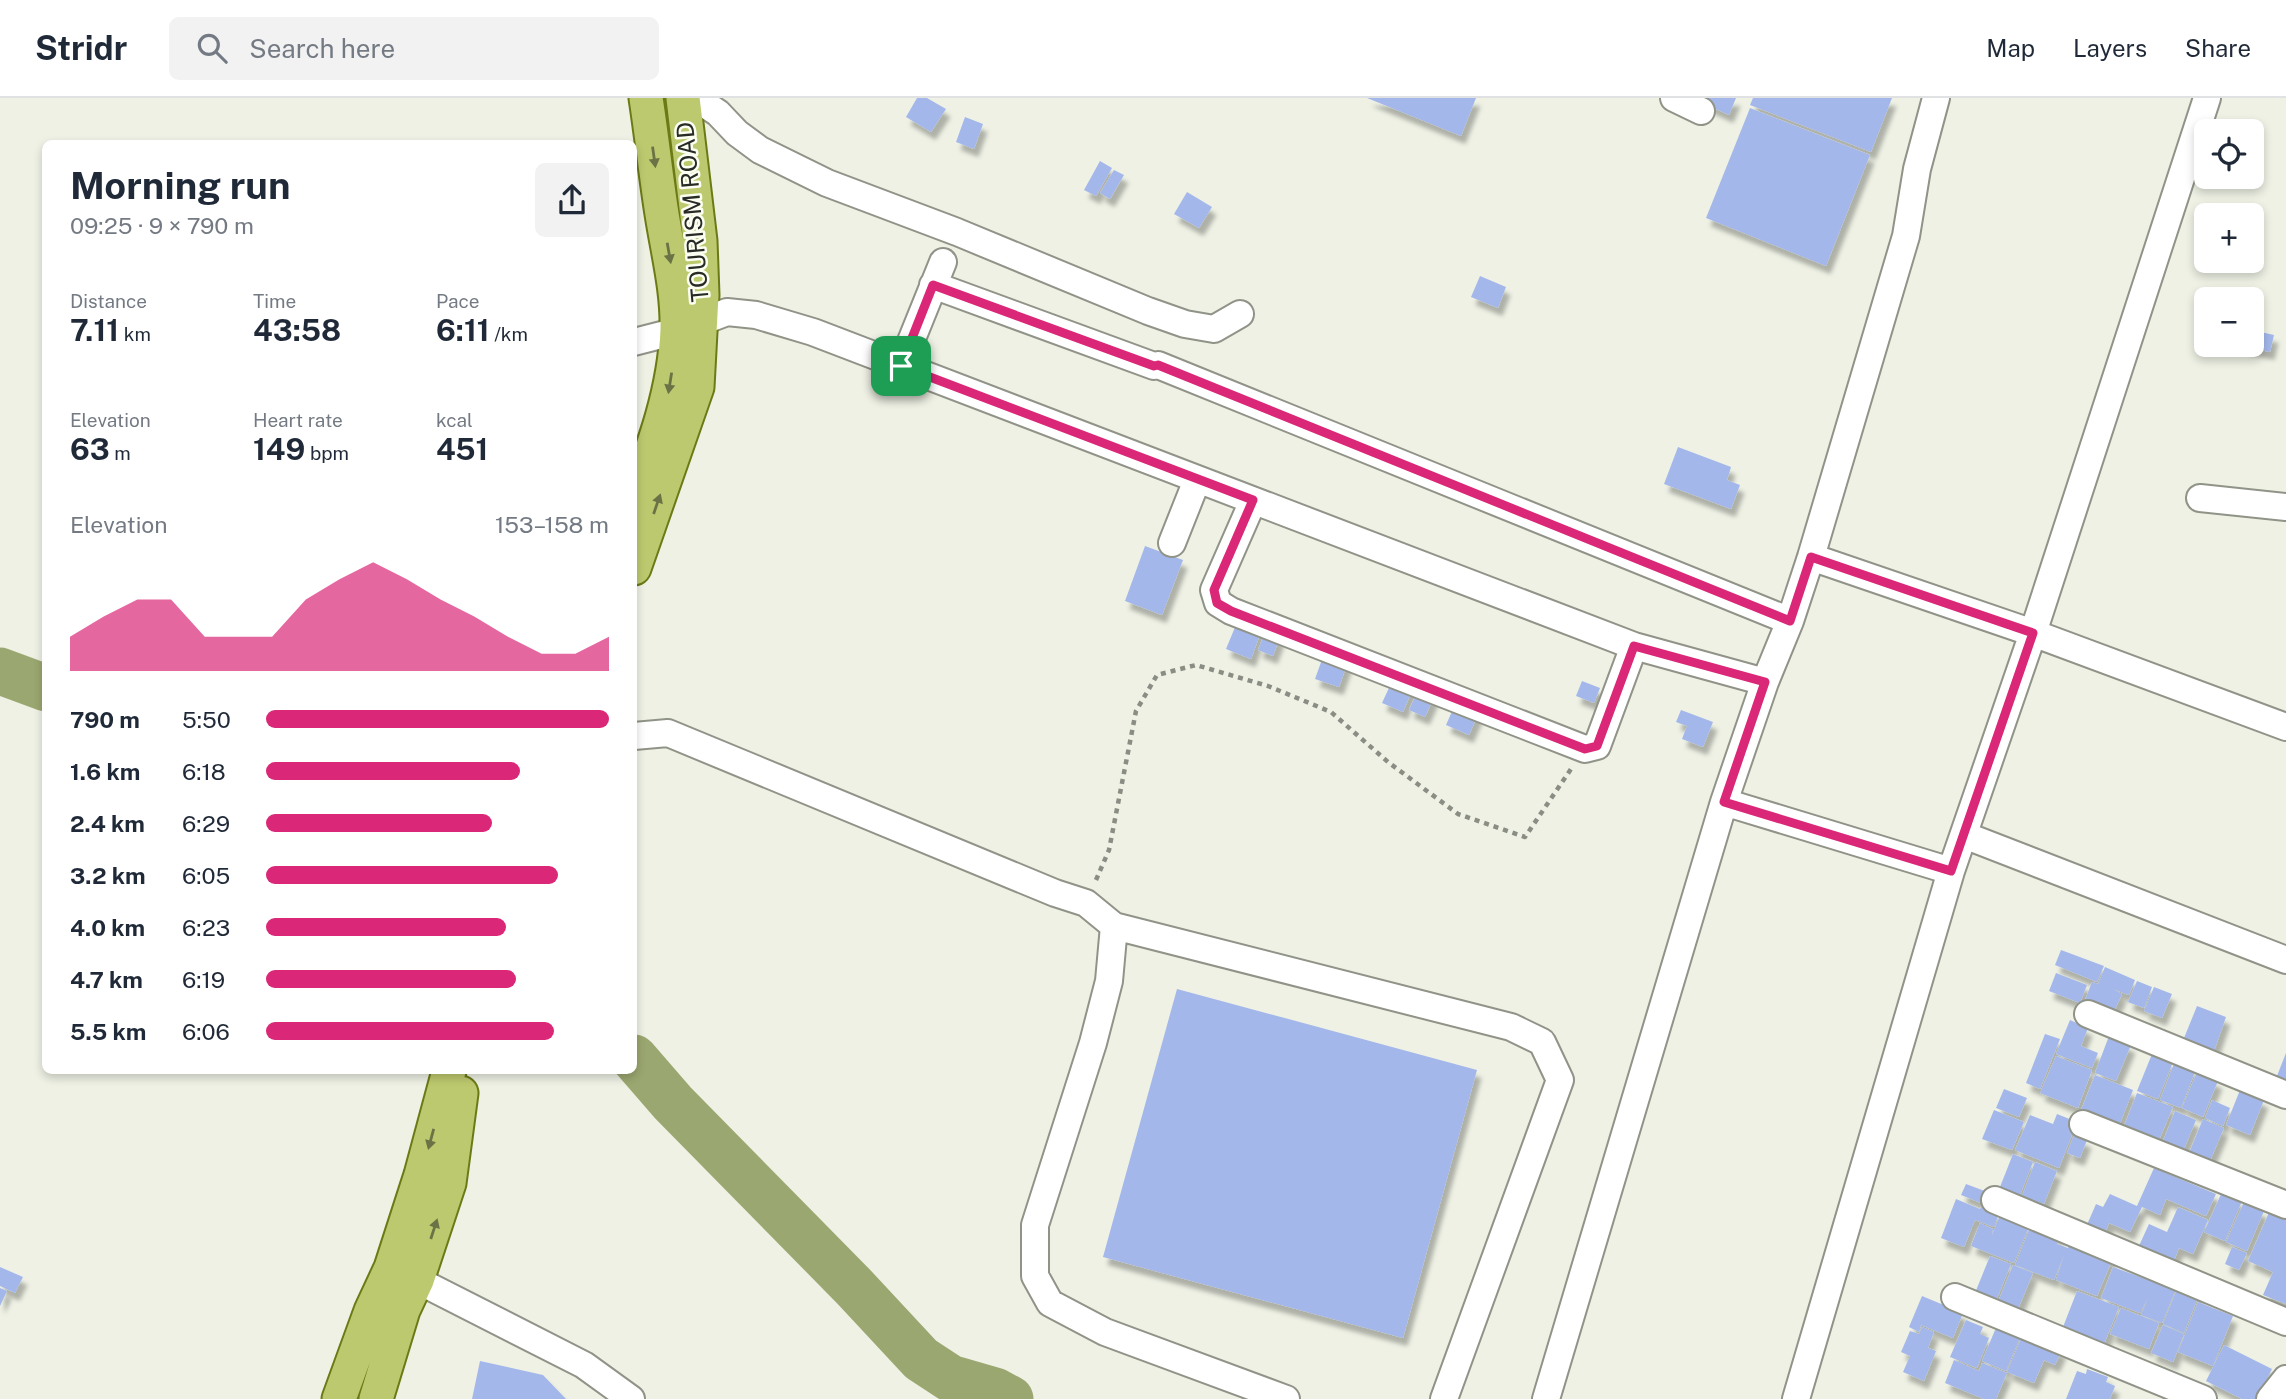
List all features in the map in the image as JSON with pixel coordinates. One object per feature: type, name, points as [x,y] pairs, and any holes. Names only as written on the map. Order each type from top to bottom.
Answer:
[{"type":"main road","name":"TOURISM ROAD","points":[[637,559],[697,387],[689,326],[676,291],[662,215],[646,98]]},
{"type":"main road","name":"TOURISM ROAD","points":[[683,98],[700,241],[689,326]]},
{"type":"main road","points":[[637,492],[655,443],[689,326]]},
{"type":"main road","points":[[357,1396],[403,1310],[404,1274],[421,1175],[457,1074]]},
{"type":"main road","points":[[357,1396],[362,1333],[404,1274]]},
{"type":"street","points":[[683,98],[703,103],[760,150],[817,179],[957,232],[1148,311],[1185,324],[1214,330],[1240,314]]},
{"type":"street","points":[[1674,98],[1701,110]]},
{"type":"street","points":[[1546,1399],[1724,802],[1811,557],[1906,236],[1917,169],[1936,98]]},
{"type":"street","points":[[1796,1399],[1951,871],[2033,633],[2207,98]]},
{"type":"street","points":[[901,366],[938,273],[1154,366],[1158,365],[1790,621]]},
{"type":"street","points":[[637,340],[727,312],[756,315],[813,332],[1634,646],[1765,682]]},
{"type":"street","points":[[1172,543],[1197,480]]},
{"type":"street","points":[[2200,498],[2286,508]]},
{"type":"street","points":[[1253,500],[1214,590],[1217,603],[1231,611],[1585,749],[1597,746],[1634,646]]},
{"type":"street","points":[[1811,557],[2033,633],[2286,727]]},
{"type":"street","points":[[637,736],[668,733],[1055,893],[1086,903],[1114,926],[1511,1027],[1542,1042],[1560,1080],[1444,1399]]},
{"type":"street","points":[[1724,802],[1951,871]]},
{"type":"street","points":[[1964,835],[2286,960]]},
{"type":"street","points":[[1114,926],[1109,981],[1093,1043],[1035,1224],[1035,1276],[1050,1303],[1105,1332],[1286,1399]]},
{"type":"street","points":[[2088,1014],[2286,1095]]},
{"type":"street","points":[[2083,1124],[2286,1205]]},
{"type":"street","points":[[1995,1200],[2286,1322]]},
{"type":"street","points":[[404,1274],[584,1365],[631,1399]]},
{"type":"street","points":[[1955,1297],[2203,1399]]},
{"type":"street","points":[[2270,1399],[2286,1380]]},
{"type":"path","points":[[1086,903],[1109,850],[1136,711],[1157,674],[1196,665],[1269,685],[1331,712],[1388,762],[1458,814],[1525,837],[1585,749]]},
{"type":"building","points":[[917,98],[927,98],[946,109],[931,132],[906,117]]},
{"type":"building","points":[[1367,98],[1476,98],[1461,136]]},
{"type":"building","points":[[1707,98],[1736,98],[1729,115],[1705,104]]},
{"type":"building","points":[[1753,98],[1892,98],[1871,152],[1750,105]]},
{"type":"building","points":[[1750,108],[1870,155],[1826,266],[1706,218]]},
{"type":"building","points":[[965,117],[983,124],[974,149],[956,142]]},
{"type":"building","points":[[1100,161],[1112,168],[1096,196],[1084,190]]},
{"type":"building","points":[[1114,170],[1124,175],[1110,199],[1100,193]]},
{"type":"building","points":[[1187,192],[1212,207],[1199,228],[1174,214]]},
{"type":"building","points":[[1480,276],[1506,287],[1498,308],[1471,297]]},
{"type":"building","points":[[2264,333],[2274,335],[2270,352],[2264,351]]},
{"type":"building","points":[[1678,447],[1731,467],[1727,480],[1740,485],[1731,509],[1664,484]]},
{"type":"building","points":[[1145,546],[1183,560],[1162,615],[1125,601]]},
{"type":"building","points":[[1238,620],[1262,629],[1251,659],[1226,649]]},
{"type":"building","points":[[1265,632],[1280,637],[1273,656],[1258,650]]},
{"type":"building","points":[[1325,651],[1349,659],[1339,687],[1315,679]]},
{"type":"building","points":[[1394,677],[1414,686],[1403,712],[1382,703]]},
{"type":"building","points":[[1582,681],[1600,688],[1594,703],[1576,696]]},
{"type":"building","points":[[1419,688],[1435,695],[1425,717],[1409,710]]},
{"type":"building","points":[[1457,700],[1480,710],[1469,735],[1446,725]]},
{"type":"building","points":[[1681,710],[1713,722],[1703,747],[1682,739],[1687,726],[1676,722]]},
{"type":"building","points":[[2061,950],[2104,966],[2097,982],[2055,965]]},
{"type":"building","points":[[2105,967],[2135,980],[2129,995],[2113,989],[2122,994],[2112,1016],[2083,1005],[2092,982],[2098,984]]},
{"type":"building","points":[[2056,973],[2087,985],[2080,1003],[2049,991]]},
{"type":"building","points":[[2137,981],[2152,987],[2144,1008],[2128,1002]]},
{"type":"building","points":[[2154,987],[2172,994],[2162,1018],[2144,1011]]},
{"type":"building","points":[[1177,989],[1477,1070],[1403,1338],[1103,1257]]},
{"type":"building","points":[[2197,1006],[2226,1017],[2213,1054],[2182,1043]]},
{"type":"building","points":[[2070,1020],[2088,1028],[2081,1046],[2098,1053],[2092,1068],[2056,1054]]},
{"type":"building","points":[[2045,1034],[2060,1039],[2040,1089],[2026,1083]]},
{"type":"building","points":[[2109,1036],[2131,1045],[2116,1081],[2095,1073]]},
{"type":"building","points":[[2286,1053],[2286,1086],[2275,1081]]},
{"type":"building","points":[[2152,1054],[2173,1062],[2158,1099],[2137,1091]]},
{"type":"building","points":[[2056,1056],[2092,1070],[2078,1108],[2040,1093]]},
{"type":"building","points":[[2175,1061],[2196,1069],[2181,1108],[2160,1100]]},
{"type":"building","points":[[2197,1072],[2218,1081],[2203,1117],[2182,1108]]},
{"type":"building","points":[[2095,1075],[2133,1090],[2119,1126],[2081,1110]]},
{"type":"building","points":[[2004,1089],[2027,1098],[2019,1117],[1996,1108]]},
{"type":"building","points":[[2240,1090],[2264,1100],[2250,1135],[2226,1125]]},
{"type":"building","points":[[2137,1093],[2173,1107],[2159,1140],[2124,1126]]},
{"type":"building","points":[[2212,1100],[2230,1108],[2223,1126],[2205,1118]]},
{"type":"building","points":[[1994,1110],[2024,1122],[2012,1150],[1982,1139]]},
{"type":"building","points":[[2175,1111],[2196,1120],[2184,1149],[2163,1141]]},
{"type":"building","points":[[2057,1114],[2077,1122],[2059,1168],[2015,1150],[2030,1115],[2053,1124]]},
{"type":"building","points":[[2203,1119],[2224,1128],[2210,1161],[2189,1153]]},
{"type":"building","points":[[2074,1135],[2087,1140],[2080,1158],[2067,1153]]},
{"type":"building","points":[[2013,1154],[2033,1162],[2020,1195],[2000,1187]]},
{"type":"building","points":[[2035,1162],[2057,1171],[2044,1204],[2022,1196]]},
{"type":"building","points":[[2154,1168],[2216,1194],[2206,1216],[2166,1199],[2160,1215],[2142,1207],[2130,1232],[2109,1223],[2104,1235],[2086,1227],[2096,1204],[2103,1207],[2110,1194],[2137,1206]]},
{"type":"building","points":[[1966,1184],[1990,1193],[1986,1205],[1961,1195]]},
{"type":"building","points":[[2222,1192],[2242,1201],[2225,1241],[2204,1232]]},
{"type":"building","points":[[1956,1199],[1999,1213],[1994,1227],[1975,1220],[1964,1247],[1941,1238]]},
{"type":"building","points":[[2244,1202],[2264,1211],[2247,1251],[2226,1242]]},
{"type":"building","points":[[2178,1207],[2208,1220],[2193,1254],[2179,1248],[2173,1263],[2138,1248],[2149,1224],[2167,1232]]},
{"type":"building","points":[[2270,1210],[2286,1217],[2286,1304],[2263,1295],[2273,1272],[2248,1261]]},
{"type":"building","points":[[2001,1213],[2030,1224],[2014,1263],[1971,1246],[1980,1223],[1993,1229],[1992,1235]]},
{"type":"building","points":[[2031,1225],[2060,1237],[2057,1244],[2068,1248],[2071,1241],[2113,1258],[2097,1296],[2056,1280],[2064,1255],[2054,1280],[2015,1265]]},
{"type":"building","points":[[2232,1247],[2247,1253],[2239,1270],[2225,1264]]},
{"type":"building","points":[[1990,1256],[2011,1264],[1996,1301],[1975,1293]]},
{"type":"building","points":[[2013,1265],[2033,1273],[2018,1309],[1998,1302]]},
{"type":"building","points":[[0,1267],[23,1277],[15,1293],[0,1286]]},
{"type":"building","points":[[2113,1267],[2154,1282],[2156,1275],[2178,1284],[2162,1323],[2141,1315],[2148,1298],[2140,1313],[2101,1298]]},
{"type":"building","points":[[2179,1284],[2200,1292],[2184,1333],[2163,1324]]},
{"type":"building","points":[[0,1288],[7,1291],[0,1306]]},
{"type":"building","points":[[2077,1291],[2119,1307],[2104,1344],[2063,1327]]},
{"type":"building","points":[[1922,1296],[1963,1313],[1953,1338],[1921,1325],[1919,1332],[1909,1327]]},
{"type":"building","points":[[2198,1302],[2233,1316],[2213,1366],[2178,1352]]},
{"type":"building","points":[[2121,1308],[2159,1323],[2149,1349],[2110,1334]]},
{"type":"building","points":[[1966,1320],[1983,1327],[1980,1334],[1989,1338],[1977,1368],[1950,1357]]},
{"type":"building","points":[[1998,1323],[2022,1333],[2006,1371],[1982,1361]]},
{"type":"building","points":[[2163,1325],[2184,1334],[2173,1362],[2151,1353]]},
{"type":"building","points":[[1922,1327],[1934,1332],[1928,1348],[1936,1351],[1924,1381],[1903,1372],[1910,1356],[1901,1352],[1910,1331],[1919,1334]]},
{"type":"building","points":[[2023,1334],[2062,1350],[2055,1365],[2044,1360],[2034,1383],[2007,1372]]},
{"type":"building","points":[[2224,1345],[2272,1369],[2257,1399],[2242,1399],[2206,1381]]},
{"type":"building","points":[[1954,1360],[1979,1371],[1982,1363],[2007,1373],[1996,1399],[1984,1399],[1945,1383]]},
{"type":"building","points":[[480,1361],[543,1375],[566,1399],[472,1399]]},
{"type":"building","points":[[2087,1369],[2108,1377],[2106,1382],[2115,1386],[2110,1399],[2066,1399],[2077,1371],[2086,1374]]},
{"type":"waterway","points":[[0,671],[42,687]]},
{"type":"waterway","points":[[637,1061],[673,1103],[921,1359],[950,1378],[995,1391],[1010,1399]]},
{"type":"route","points":[[933,285],[1154,366],[1158,365],[1790,621],[1811,557],[2033,633],[1951,871],[1724,802],[1765,682],[1634,646],[1597,746],[1585,749],[1231,611],[1217,603],[1214,590],[1253,500],[901,366],[933,285]]}]
